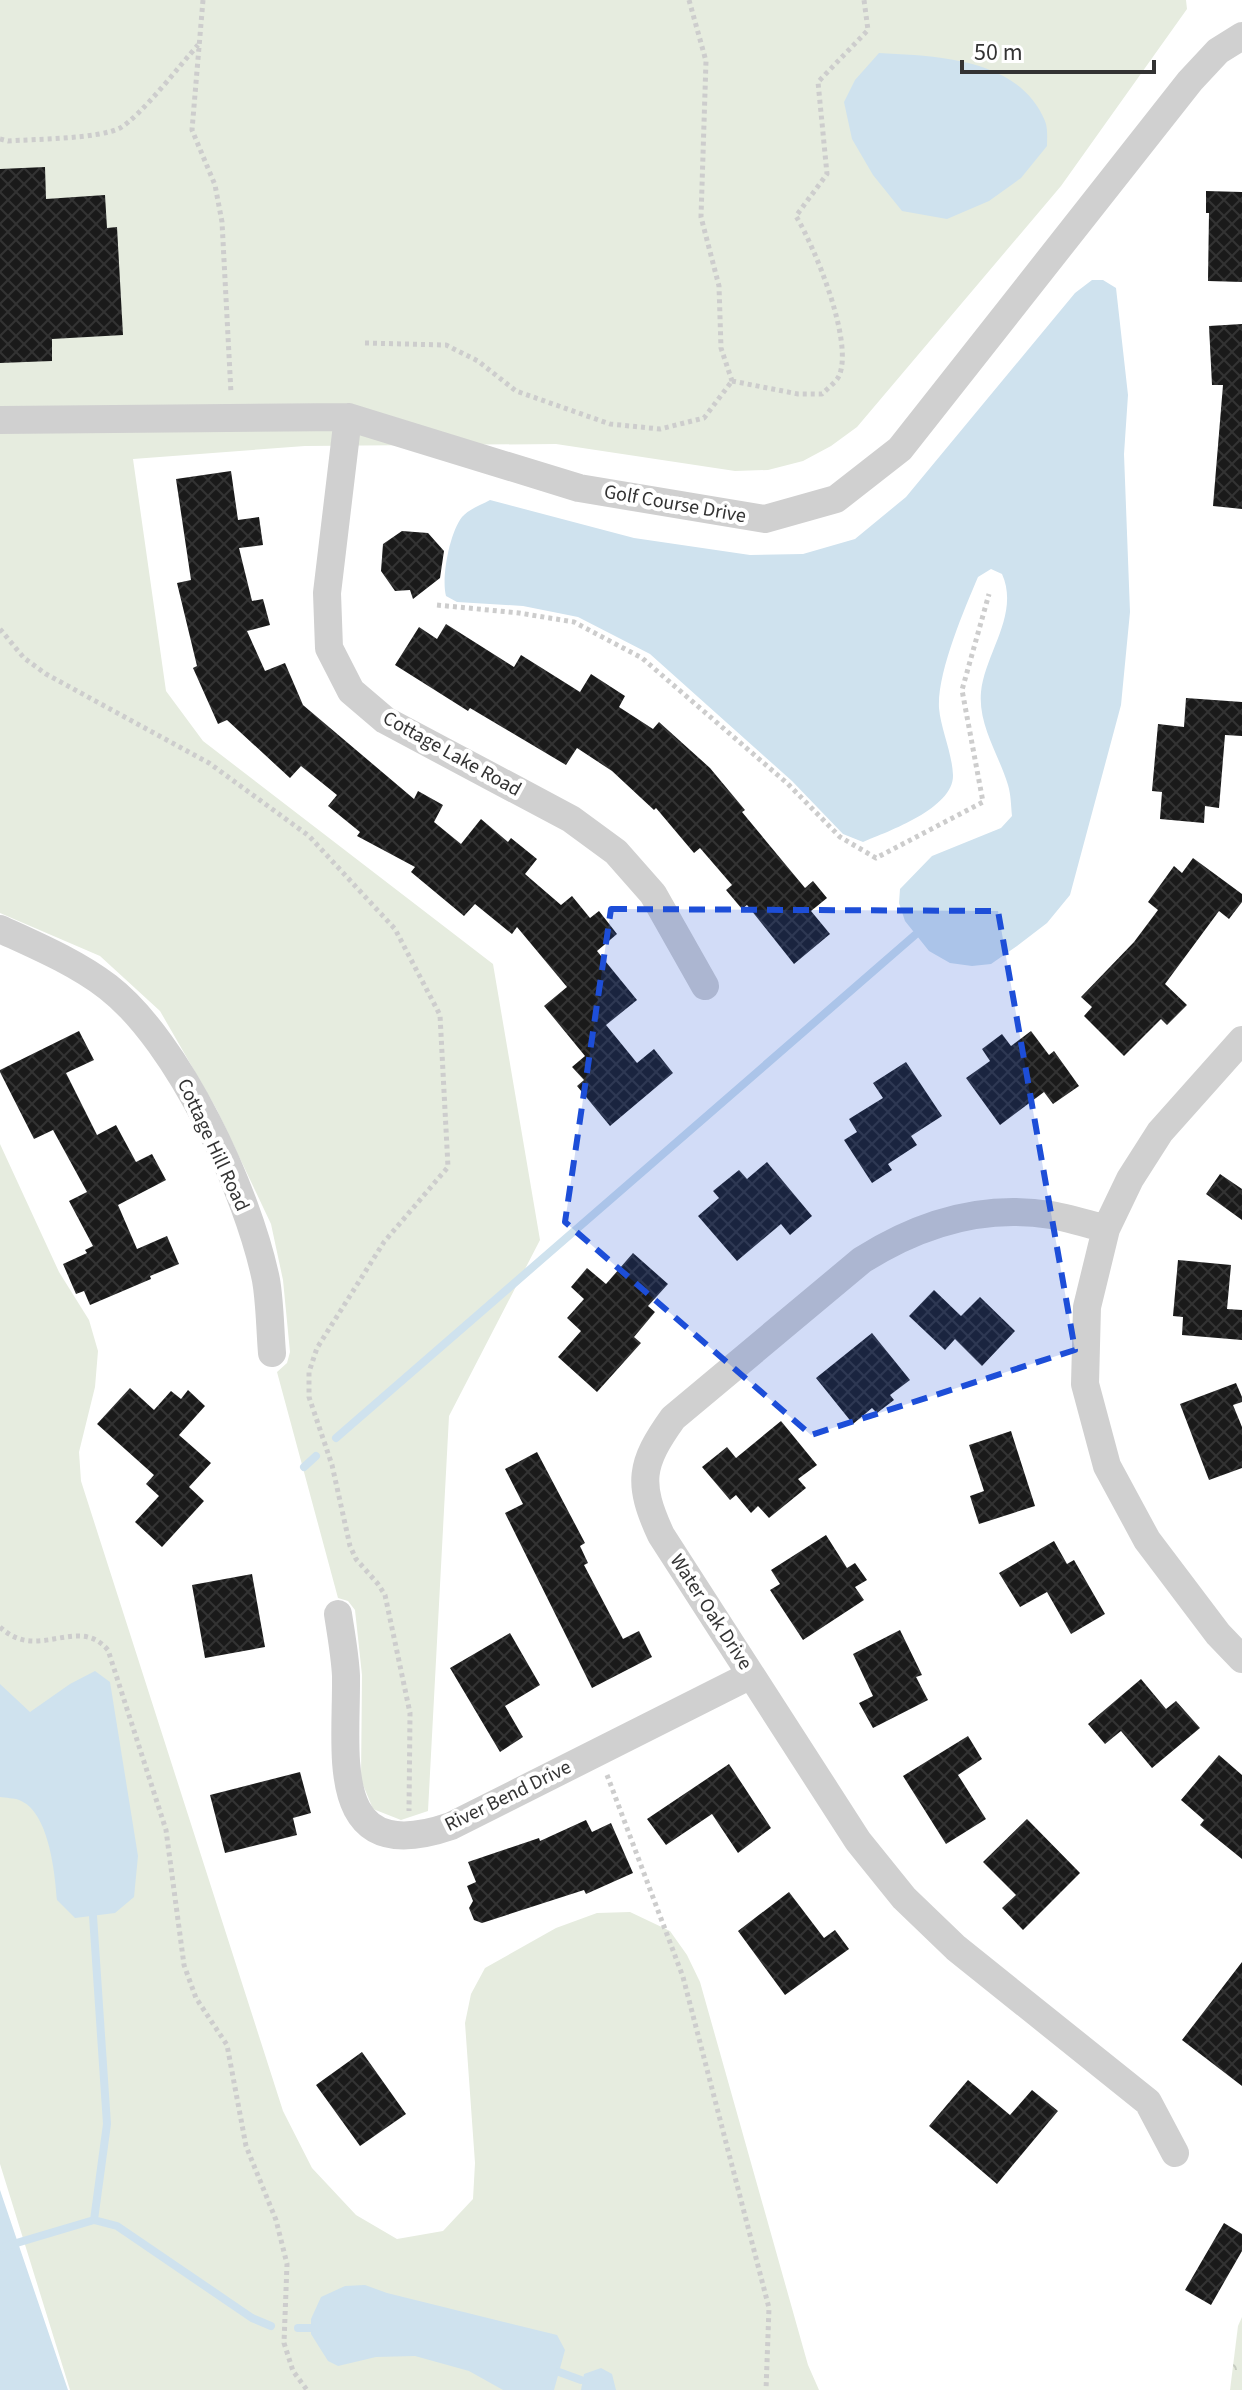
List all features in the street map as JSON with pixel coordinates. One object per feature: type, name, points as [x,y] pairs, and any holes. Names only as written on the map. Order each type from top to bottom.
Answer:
[{"type":"street","name":"Golf Course Drive","points":[[0,420],[348,417],[579,488],[750,517],[765,519],[836,499],[900,449],[1190,81],[1218,51],[1242,36]]},
{"type":"street","name":"Cottage Lake Road","points":[[348,417],[327,593],[329,648],[351,691],[385,720],[571,819],[616,852],[653,894],[705,986]]},
{"type":"street","name":"Cottage Hill Road","points":[[0,929],[50,951],[108,987],[149,1026],[183,1078],[211,1132],[254,1234],[266,1282],[272,1353]]},
{"type":"street","points":[[1242,1040],[1160,1132],[1130,1179],[1106,1229],[1087,1307],[1085,1384],[1107,1466],[1147,1540],[1218,1634],[1242,1659]]},
{"type":"street","name":"Water Oak Drive","points":[[1106,1229],[1052,1215],[1005,1211],[969,1215],[918,1230],[888,1244],[862,1260],[673,1418],[654,1444],[644,1475],[647,1504],[661,1535],[858,1841],[904,1898],[956,1948],[1148,2102],[1175,2153]]},
{"type":"street","name":"River Bend Drive","points":[[338,1614],[346,1671],[346,1779],[351,1802],[364,1821],[397,1836],[423,1836],[451,1826],[751,1675]]},
{"type":"path","points":[[203,0],[192,130],[215,185],[222,222],[232,418]]},
{"type":"path","points":[[689,0],[706,61],[701,217],[719,286],[721,348],[732,381]]},
{"type":"path","points":[[732,381],[798,394],[822,394],[839,377],[843,342],[809,239],[796,216],[827,174],[818,82],[868,30],[864,0]]},
{"type":"path","points":[[0,139],[8,141],[119,129],[133,118],[198,44]]},
{"type":"path","points":[[365,343],[446,345],[478,361],[516,391],[610,424],[660,429],[704,418],[732,381]]},
{"type":"path","points":[[437,605],[574,622],[642,658],[788,784],[840,837],[876,858],[983,802],[962,690],[989,594]]},
{"type":"path","points":[[0,629],[24,658],[46,674],[209,763],[309,836],[395,929],[440,1015],[448,1167],[384,1242],[317,1348],[309,1372],[309,1397],[332,1465],[350,1546],[356,1559],[385,1595],[410,1713],[409,1836]]},
{"type":"path","points":[[0,1627],[10,1636],[34,1642],[86,1634],[99,1640],[108,1650],[166,1830],[187,1975],[196,1998],[227,2045],[246,2146],[276,2220],[287,2264],[284,2343],[293,2371],[307,2390]]},
{"type":"path","points":[[598,1752],[683,1977],[691,2007],[769,2308],[766,2390]]},
{"type":"highlighted area","points":[[611,909],[998,911],[1075,1350],[811,1435],[565,1222]]},
{"type":"green space","points":[[0,0],[1186,0],[1187,9],[1061,186],[857,427],[803,461],[768,470],[735,471],[556,444],[305,446],[133,459],[166,691],[203,741],[493,964],[540,1240],[449,1416],[428,1811],[401,1820],[373,1809],[361,1780],[362,1675],[355,1610],[348,1601],[338,1598],[277,1372],[287,1363],[290,1352],[283,1280],[271,1224],[217,1110],[160,1011],[100,956],[0,913]]},
{"type":"green space","points":[[0,1144],[59,1272],[89,1320],[98,1351],[95,1387],[79,1452],[81,1481],[283,2111],[312,2168],[356,2215],[397,2239],[443,2231],[473,2199],[475,2163],[465,2023],[471,1994],[485,1968],[556,1928],[597,1913],[630,1912],[670,1931],[687,1955],[700,1982],[808,2365],[819,2390],[70,2390],[0,2164]]},
{"type":"green space","points":[[1242,2317],[1242,2390],[1230,2390],[1238,2326]]},
{"type":"water","points":[[879,53],[926,56],[974,64],[1016,84],[1033,100],[1046,124],[1047,146],[1021,178],[989,201],[947,219],[902,211],[873,175],[852,139],[844,102],[855,80]]},
{"type":"water","points":[[1092,280],[1103,280],[1116,288],[1128,395],[1124,454],[1130,612],[1121,705],[1070,895],[1047,923],[991,964],[972,966],[950,963],[929,951],[905,921],[899,903],[900,889],[932,856],[1001,828],[1012,816],[1008,785],[986,728],[981,704],[984,677],[1007,604],[1002,574],[991,569],[978,577],[952,642],[942,677],[939,708],[952,766],[950,787],[943,798],[918,817],[863,842],[843,834],[792,781],[650,654],[578,617],[523,606],[457,602],[446,596],[446,567],[458,524],[468,512],[490,500],[634,538],[750,555],[803,554],[855,539],[906,497],[1075,293]]},
{"type":"water","points":[[95,1671],[110,1682],[138,1856],[134,1897],[115,1913],[75,1918],[57,1900],[48,1844],[37,1816],[19,1800],[0,1797],[0,1684],[30,1712]]},
{"type":"water","points":[[0,2190],[68,2390],[0,2390]]},
{"type":"water","points":[[365,2285],[557,2335],[565,2350],[554,2390],[503,2390],[469,2371],[415,2356],[376,2357],[338,2366],[328,2361],[311,2334],[311,2319],[321,2297],[345,2286]]},
{"type":"water","points":[[601,2368],[612,2374],[616,2390],[581,2390],[584,2374]]},
{"type":"building","points":[[45,167],[46,199],[105,195],[107,228],[117,227],[123,335],[52,339],[52,361],[0,363],[0,169]]},
{"type":"building","points":[[1206,191],[1242,192],[1242,282],[1208,281],[1209,213],[1206,213]]},
{"type":"building","points":[[1242,324],[1242,509],[1213,506],[1223,385],[1212,385],[1209,326]]},
{"type":"building","points":[[231,471],[238,520],[259,517],[263,545],[239,548],[252,601],[263,599],[270,625],[247,631],[265,671],[285,663],[303,705],[414,799],[418,791],[443,805],[434,822],[461,844],[481,819],[508,842],[511,838],[537,859],[525,874],[561,905],[572,896],[590,918],[599,911],[617,934],[597,951],[637,1000],[606,1025],[637,1063],[654,1049],[673,1073],[610,1126],[577,1086],[584,1080],[572,1067],[585,1056],[544,1006],[567,987],[517,927],[512,934],[475,904],[464,916],[411,872],[415,867],[357,836],[360,832],[328,806],[337,795],[301,766],[290,778],[227,720],[218,724],[193,668],[197,666],[177,583],[191,580],[176,479]]},
{"type":"building","points":[[402,531],[428,533],[444,551],[440,578],[413,599],[410,590],[395,591],[381,571],[383,544]]},
{"type":"building","points":[[446,624],[514,667],[521,655],[580,692],[591,674],[625,696],[619,707],[653,729],[659,722],[710,768],[805,888],[813,881],[827,898],[811,911],[830,934],[794,964],[747,905],[742,909],[726,890],[732,885],[700,848],[694,853],[656,808],[654,810],[612,771],[577,748],[566,765],[470,708],[468,711],[395,665],[419,627],[437,639]]},
{"type":"building","points":[[1186,698],[1242,702],[1242,736],[1225,735],[1219,808],[1205,806],[1204,823],[1160,819],[1162,792],[1152,791],[1158,724],[1184,727]]},
{"type":"building","points":[[1193,858],[1242,894],[1242,902],[1229,919],[1219,911],[1165,984],[1187,1005],[1167,1025],[1161,1019],[1124,1056],[1084,1016],[1092,1007],[1081,997],[1134,942],[1158,910],[1148,902],[1174,866],[1182,873]]},
{"type":"building","points":[[79,1031],[94,1060],[66,1073],[97,1135],[116,1125],[136,1162],[152,1154],[166,1180],[118,1205],[137,1249],[167,1236],[179,1264],[90,1305],[84,1291],[76,1294],[63,1264],[87,1253],[85,1250],[93,1246],[69,1201],[87,1192],[53,1130],[34,1139],[0,1072]]},
{"type":"building","points":[[1031,1031],[1049,1055],[1054,1051],[1079,1086],[1053,1104],[1044,1092],[1000,1125],[966,1078],[990,1061],[982,1049],[1002,1034],[1011,1046]]},
{"type":"building","points":[[906,1062],[942,1116],[911,1136],[917,1145],[888,1164],[892,1170],[872,1183],[844,1140],[857,1132],[849,1119],[883,1098],[873,1083]]},
{"type":"building","points":[[767,1162],[812,1216],[790,1235],[781,1224],[737,1261],[698,1216],[719,1198],[713,1191],[739,1170],[747,1179]]},
{"type":"building","points":[[1220,1174],[1242,1189],[1242,1220],[1206,1194]]},
{"type":"building","points":[[633,1253],[668,1284],[648,1306],[655,1312],[634,1337],[641,1343],[597,1392],[558,1357],[581,1331],[567,1318],[584,1299],[571,1287],[587,1268],[606,1284]]},
{"type":"building","points":[[1178,1260],[1231,1265],[1227,1309],[1242,1310],[1242,1340],[1182,1335],[1183,1317],[1173,1316]]},
{"type":"building","points":[[934,1290],[961,1316],[980,1297],[1015,1331],[982,1366],[955,1339],[945,1350],[909,1316]]},
{"type":"building","points":[[872,1333],[910,1380],[890,1395],[894,1400],[877,1413],[872,1408],[853,1424],[816,1378]]},
{"type":"building","points":[[1236,1383],[1242,1397],[1242,1402],[1233,1405],[1242,1427],[1242,1468],[1209,1480],[1180,1404]]},
{"type":"building","points":[[130,1388],[154,1410],[171,1391],[181,1399],[188,1390],[205,1406],[179,1435],[211,1463],[189,1487],[204,1501],[162,1547],[135,1522],[159,1496],[146,1484],[154,1475],[97,1424]]},
{"type":"building","points":[[781,1421],[817,1465],[798,1479],[806,1488],[769,1518],[758,1506],[751,1513],[736,1495],[730,1500],[702,1467],[727,1447],[736,1458]]},
{"type":"building","points":[[1011,1431],[1035,1506],[979,1524],[970,1496],[984,1491],[969,1445]]},
{"type":"building","points":[[537,1452],[585,1543],[580,1546],[588,1563],[584,1565],[623,1639],[639,1631],[652,1657],[592,1688],[505,1513],[523,1504],[505,1469]]},
{"type":"building","points":[[826,1535],[847,1568],[855,1563],[867,1580],[855,1587],[864,1600],[803,1640],[770,1590],[780,1584],[771,1570]]},
{"type":"building","points":[[1054,1541],[1067,1564],[1074,1560],[1105,1614],[1071,1634],[1047,1592],[1020,1607],[999,1573]]},
{"type":"building","points":[[252,1574],[265,1647],[205,1658],[192,1585]]},
{"type":"building","points":[[900,1630],[922,1675],[916,1677],[928,1700],[873,1728],[859,1703],[873,1696],[853,1654]]},
{"type":"building","points":[[510,1633],[540,1685],[505,1706],[523,1737],[500,1752],[450,1668]]},
{"type":"building","points":[[1141,1679],[1166,1709],[1176,1701],[1200,1728],[1152,1768],[1121,1731],[1105,1744],[1088,1724]]},
{"type":"building","points":[[968,1736],[982,1759],[958,1775],[986,1819],[946,1844],[903,1776]]},
{"type":"building","points":[[1219,1755],[1242,1775],[1242,1859],[1200,1825],[1204,1820],[1181,1800]]},
{"type":"building","points":[[729,1764],[771,1828],[738,1853],[712,1814],[666,1845],[647,1819]]},
{"type":"building","points":[[300,1772],[311,1813],[293,1818],[297,1835],[225,1853],[210,1795]]},
{"type":"building","points":[[1027,1819],[1080,1873],[1023,1930],[1002,1908],[1016,1895],[983,1862]]},
{"type":"building","points":[[586,1820],[592,1832],[611,1823],[633,1873],[586,1894],[584,1890],[482,1923],[474,1920],[469,1908],[473,1901],[467,1886],[476,1882],[468,1862],[539,1838],[540,1841]]},
{"type":"building","points":[[789,1892],[824,1938],[835,1930],[849,1949],[785,1995],[738,1931]]},
{"type":"building","points":[[1242,1962],[1242,2086],[1182,2040]]},
{"type":"building","points":[[362,2052],[406,2114],[360,2146],[316,2085]]},
{"type":"building","points":[[968,2080],[1010,2115],[1032,2090],[1058,2111],[997,2184],[929,2126]]},
{"type":"building","points":[[1224,2223],[1242,2234],[1242,2251],[1211,2305],[1185,2290]]},
{"type":"waterway","points":[[336,1438],[915,935]]},
{"type":"waterway","points":[[304,1467],[316,1456]]},
{"type":"waterway","points":[[93,1916],[107,2124],[94,2220]]},
{"type":"waterway","points":[[0,2248],[94,2220],[117,2226],[252,2318],[271,2326]]},
{"type":"waterway","points":[[298,2328],[311,2328]]},
{"type":"waterway","points":[[559,2372],[581,2380]]}]
